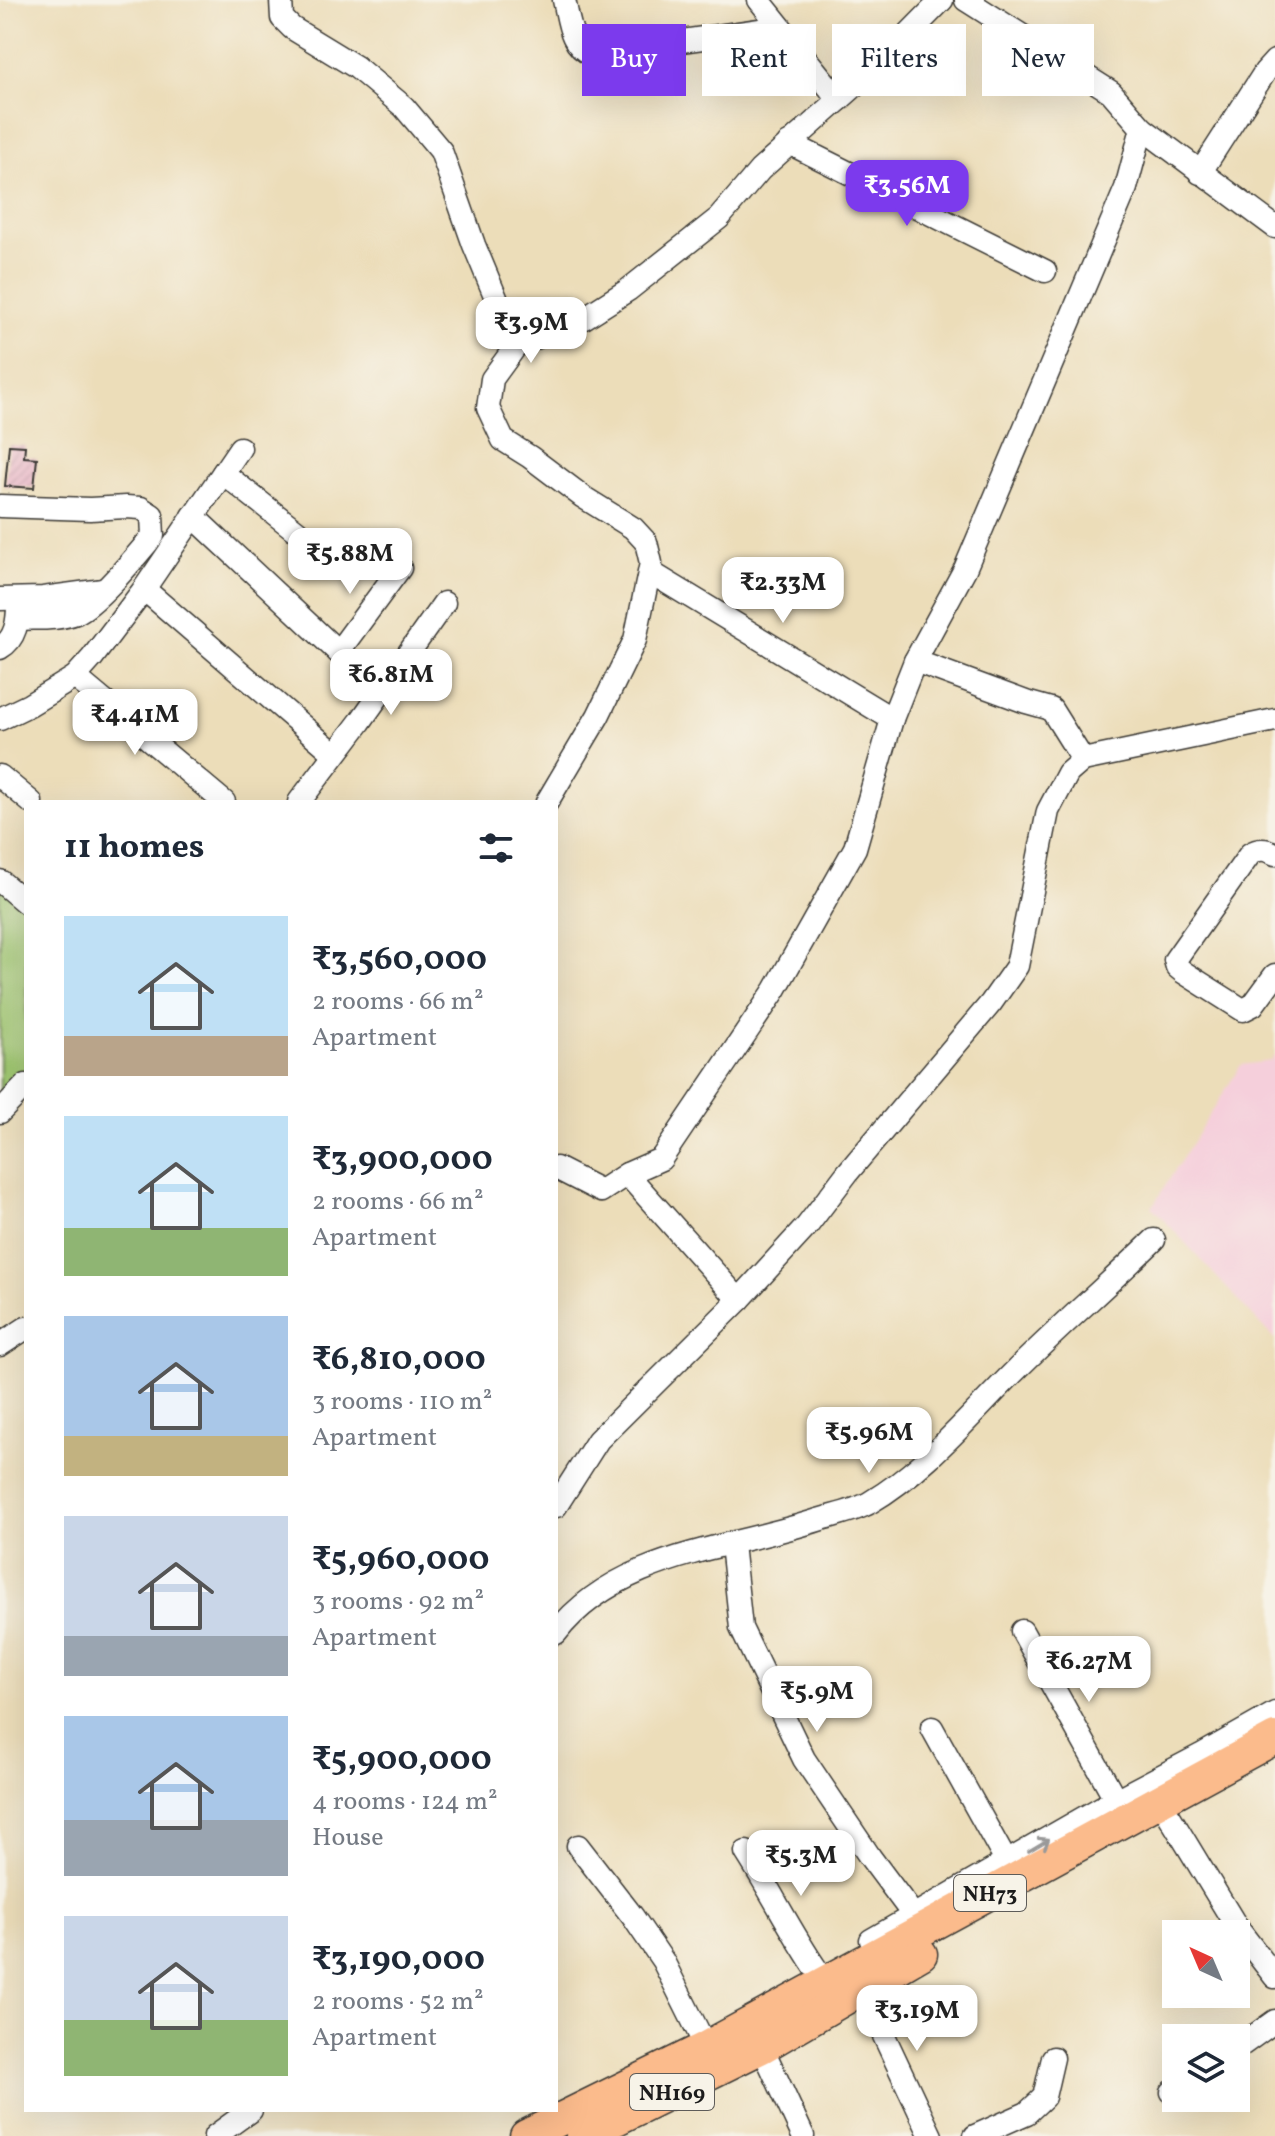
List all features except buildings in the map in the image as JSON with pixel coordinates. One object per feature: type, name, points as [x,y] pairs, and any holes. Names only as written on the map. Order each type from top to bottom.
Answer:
[{"type":"highway","name":"NH73","points":[[702,2042],[1275,1738]]},
{"type":"highway","name":"NH169","points":[[582,2136],[762,2047],[908,1961],[1275,1760]]},
{"type":"highway","name":"NH169","points":[[526,2136],[609,2095],[702,2042]]},
{"type":"street","points":[[281,0],[282,18],[292,28],[356,67],[404,107],[441,151],[474,245],[516,346]]},
{"type":"street","points":[[564,0],[576,44],[582,51],[591,54],[702,38]]},
{"type":"street","points":[[759,0],[778,24]]},
{"type":"street","points":[[548,800],[598,716],[635,640],[651,563],[646,542],[633,528],[503,440],[488,408],[492,379],[516,346],[584,318],[628,290],[719,218],[760,170],[876,67],[942,0]]},
{"type":"street","points":[[966,0],[1111,92],[1142,128],[1275,227]]},
{"type":"street","points":[[1200,173],[1275,61]]},
{"type":"street","points":[[816,72],[839,100]]},
{"type":"street","points":[[558,1169],[601,1191],[627,1174],[661,1159],[775,990],[855,848],[892,719],[915,661],[965,569],[1126,188],[1142,128]]},
{"type":"street","points":[[789,143],[1045,271]]},
{"type":"street","points":[[0,719],[75,677],[92,658],[144,589],[240,448]]},
{"type":"street","points":[[223,473],[299,533]]},
{"type":"street","points":[[0,506],[141,508],[152,515],[153,536],[103,590],[12,605],[9,643],[0,648]]},
{"type":"street","points":[[193,516],[381,692]]},
{"type":"street","points":[[338,652],[400,568]]},
{"type":"street","points":[[650,572],[892,719]]},
{"type":"street","points":[[144,589],[335,754]]},
{"type":"street","points":[[300,800],[444,603]]},
{"type":"street","points":[[915,661],[1051,709],[1083,760]]},
{"type":"street","points":[[75,677],[222,800]]},
{"type":"street","points":[[558,1503],[598,1440],[739,1300],[807,1226],[848,1172],[991,1003],[1017,966],[1048,811],[1068,773],[1083,760],[1275,720]]},
{"type":"street","points":[[0,776],[29,800]]},
{"type":"street","points":[[1275,854],[1264,850],[1255,850],[1250,854],[1175,960],[1183,972],[1243,1010],[1253,1005],[1275,975]]},
{"type":"street","points":[[0,881],[24,901]]},
{"type":"street","points":[[0,1112],[24,1087]]},
{"type":"street","points":[[627,1174],[739,1300]]},
{"type":"street","points":[[558,1631],[599,1591],[645,1567],[782,1532],[867,1504],[900,1481],[945,1442],[1016,1370],[1154,1240]]},
{"type":"street","points":[[0,1345],[24,1329]]},
{"type":"street","points":[[732,1544],[741,1628],[804,1759],[914,1916]]},
{"type":"street","points":[[1022,1631],[1116,1800]]},
{"type":"street","points":[[578,1846],[663,1961],[702,2042],[817,1970],[1275,1713]]},
{"type":"street","points":[[932,1728],[1007,1863]]},
{"type":"street","points":[[1170,1817],[1238,1929],[1275,1977]]},
{"type":"street","points":[[746,1852],[817,1970]]},
{"type":"street","points":[[862,1989],[931,2136]]},
{"type":"street","points":[[1250,2039],[1275,2021]]},
{"type":"street","points":[[762,2047],[803,2136]]},
{"type":"street","points":[[975,2136],[1027,2113],[1044,2097],[1053,2058]]},
{"type":"street","points":[[215,2136],[248,2112]]},
{"type":"shaded area","points":[[1275,1054],[1275,1340],[1152,1207],[1241,1065],[1270,1061]]},
{"type":"green space","points":[[0,884],[24,905],[24,1075],[0,1100]]}]
